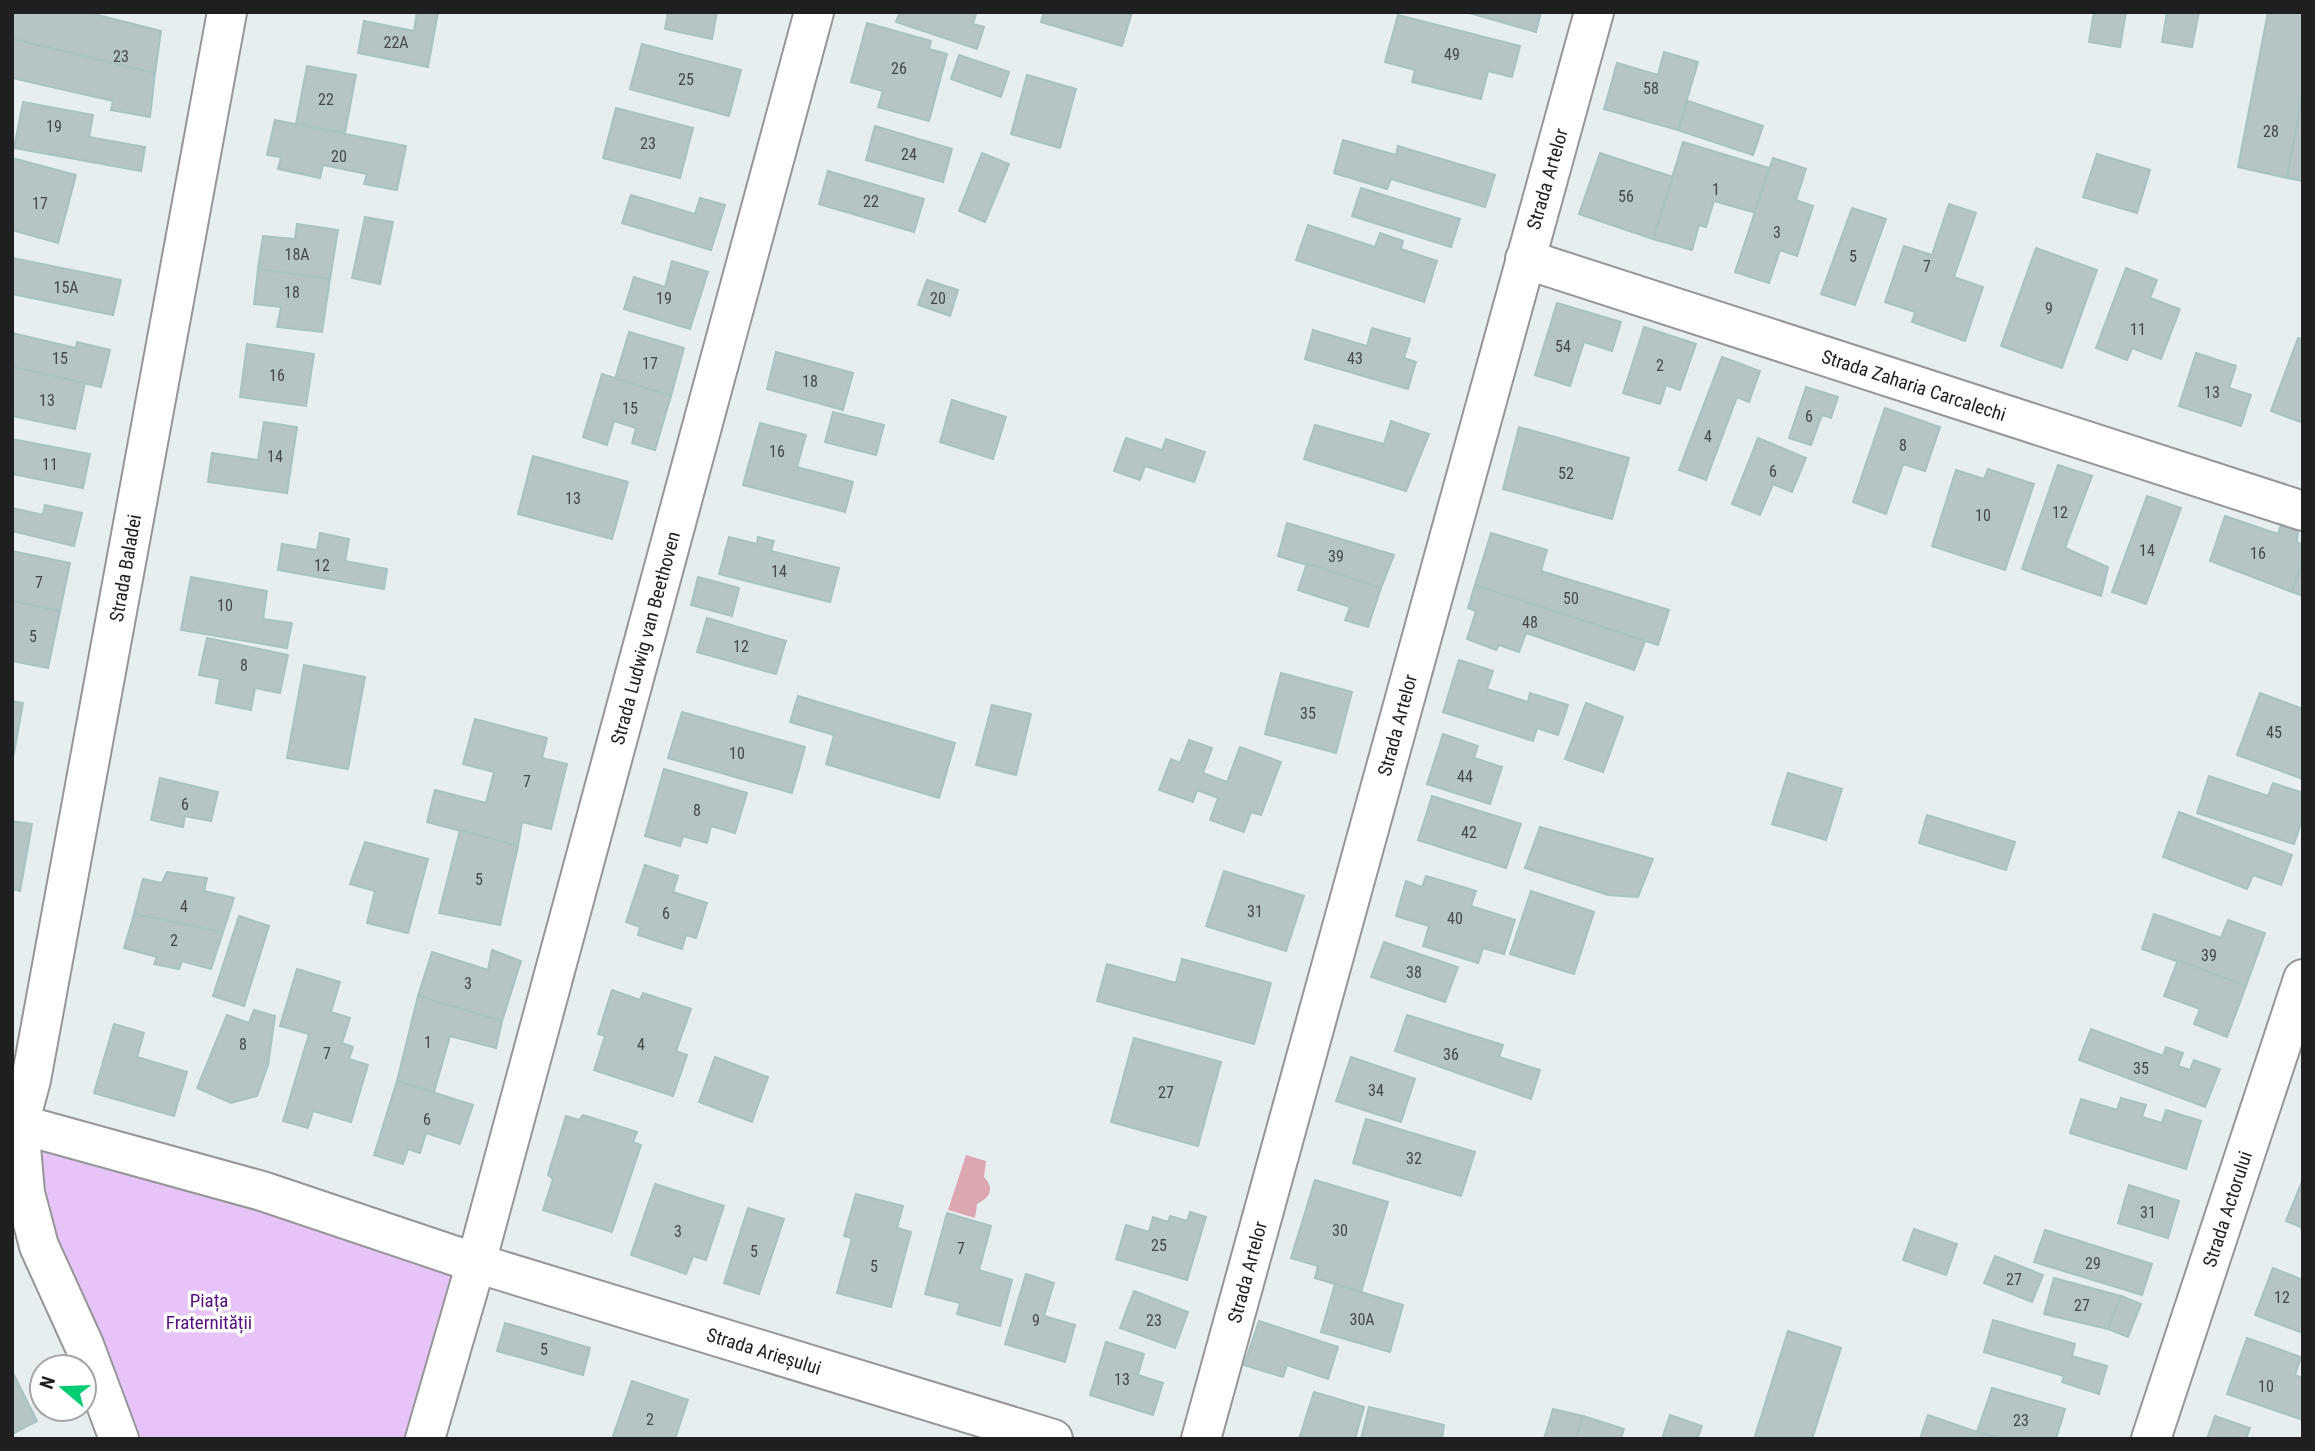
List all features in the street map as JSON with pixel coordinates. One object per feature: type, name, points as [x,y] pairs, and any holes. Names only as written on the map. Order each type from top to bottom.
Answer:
[{"type":"street","name":"Strada Baladei","points":[[16,1123],[31,1080],[227,12]]},
{"type":"street","name":"Strada Ludwig van Beethoven","points":[[475,1263],[814,12]]},
{"type":"street","name":"Strada Artelor","points":[[1201,1439],[1594,12]]},
{"type":"street","name":"Strada Zaharia Carcalechi","points":[[1525,259],[2303,510]]},
{"type":"street","name":"Strada Actorului","points":[[2151,1439],[2303,979]]},
{"type":"street","points":[[119,1439],[84,1345],[38,1246],[25,1193],[16,1123],[262,1191],[475,1263],[425,1439]]},
{"type":"street","name":"Strada Arieșului","points":[[475,1263],[1053,1439]]},
{"type":"green space","name":"Piața Fraternității","points":[[19,1124],[476,1263],[425,1439],[119,1439],[98,1373],[98,1353],[92,1353]]},
{"type":"shaded area","points":[[966,1155],[986,1161],[984,1177],[990,1189],[988,1196],[977,1204],[975,1218],[948,1210]]},
{"type":"building","points":[[12,12],[86,12],[161,31],[155,73],[12,39]]},
{"type":"building","points":[[417,12],[438,12],[428,67],[358,53],[364,21],[414,31]]},
{"type":"building","points":[[668,12],[717,12],[712,39],[665,29]]},
{"type":"building","points":[[900,12],[972,12],[976,14],[973,24],[984,27],[977,49],[896,22]]},
{"type":"building","points":[[1044,12],[1132,12],[1122,46],[1041,22]]},
{"type":"building","points":[[1466,12],[1541,12],[1536,32]]},
{"type":"building","points":[[2094,12],[2126,12],[2120,47],[2089,42]]},
{"type":"building","points":[[2167,12],[2199,12],[2192,47],[2162,42]]},
{"type":"building","points":[[2268,12],[2303,12],[2303,94],[2287,178],[2238,167]]},
{"type":"building","points":[[1398,15],[1520,46],[1512,77],[1488,71],[1481,99],[1412,82],[1415,70],[1385,62]]},
{"type":"building","points":[[867,23],[931,41],[929,49],[947,54],[929,121],[878,107],[883,91],[851,82]]},
{"type":"building","points":[[12,39],[155,73],[150,117],[111,110],[113,101],[12,78]]},
{"type":"building","points":[[642,44],[741,70],[729,116],[630,89]]},
{"type":"building","points":[[1664,52],[1698,62],[1678,130],[1604,109],[1617,63],[1658,75]]},
{"type":"building","points":[[959,55],[1009,72],[1001,97],[951,79]]},
{"type":"building","points":[[307,66],[356,75],[345,133],[296,124]]},
{"type":"building","points":[[1027,75],[1076,89],[1060,148],[1011,134]]},
{"type":"building","points":[[2303,94],[2303,181],[2287,178]]},
{"type":"building","points":[[1688,101],[1763,126],[1753,155],[1678,130]]},
{"type":"building","points":[[23,102],[93,115],[89,137],[145,147],[141,171],[14,148]]},
{"type":"building","points":[[616,108],[693,128],[680,178],[603,158]]},
{"type":"building","points":[[275,120],[406,146],[397,190],[364,184],[367,174],[323,165],[320,178],[278,169],[281,157],[267,155]]},
{"type":"building","points":[[875,126],[952,149],[943,182],[866,160]]},
{"type":"building","points":[[1343,140],[1396,155],[1398,146],[1495,175],[1485,207],[1391,179],[1387,189],[1334,173]]},
{"type":"building","points":[[1683,142],[1769,168],[1756,213],[1714,201],[1706,227],[1699,225],[1692,250],[1653,239]]},
{"type":"building","points":[[982,153],[1009,164],[985,222],[959,211]]},
{"type":"building","points":[[1600,153],[1673,177],[1653,239],[1579,214]]},
{"type":"building","points":[[2097,154],[2150,170],[2137,213],[2083,197]]},
{"type":"building","points":[[12,158],[76,175],[58,243],[12,230]]},
{"type":"building","points":[[1773,158],[1806,169],[1796,200],[1813,206],[1797,256],[1780,250],[1769,283],[1735,272]]},
{"type":"building","points":[[828,171],[924,199],[914,232],[819,204]]},
{"type":"building","points":[[1361,188],[1460,219],[1451,247],[1352,216]]},
{"type":"building","points":[[631,195],[695,214],[700,198],[725,205],[711,250],[622,223]]},
{"type":"building","points":[[1949,204],[1976,213],[1954,277],[1983,287],[1965,341],[1912,322],[1915,312],[1885,302],[1904,246],[1932,255]]},
{"type":"building","points":[[1852,208],[1886,219],[1855,305],[1821,294]]},
{"type":"building","points":[[365,217],[393,222],[380,284],[352,278]]},
{"type":"building","points":[[297,224],[338,230],[330,279],[258,269],[263,236],[295,239]]},
{"type":"building","points":[[1308,225],[1375,247],[1380,233],[1403,241],[1401,249],[1437,261],[1424,302],[1296,260]]},
{"type":"building","points":[[2036,248],[2097,270],[2062,368],[2001,346]]},
{"type":"building","points":[[12,258],[121,280],[113,315],[12,294]]},
{"type":"building","points":[[672,261],[708,272],[690,329],[624,309],[634,277],[665,287]]},
{"type":"building","points":[[2126,268],[2157,280],[2150,298],[2180,309],[2161,359],[2132,348],[2127,360],[2096,348]]},
{"type":"building","points":[[258,269],[330,279],[322,332],[277,327],[281,307],[254,304]]},
{"type":"building","points":[[927,280],[958,290],[950,316],[918,305]]},
{"type":"building","points":[[1557,303],[1621,322],[1612,351],[1584,342],[1570,386],[1535,375]]},
{"type":"building","points":[[1644,327],[1696,344],[1680,390],[1666,385],[1660,404],[1623,393]]},
{"type":"building","points":[[1372,328],[1410,339],[1404,358],[1416,362],[1408,389],[1305,359],[1313,330],[1367,346]]},
{"type":"building","points":[[629,332],[684,348],[671,396],[615,379]]},
{"type":"building","points":[[12,333],[76,348],[77,342],[110,350],[101,387],[12,367]]},
{"type":"building","points":[[2298,338],[2303,339],[2303,423],[2271,411]]},
{"type":"building","points":[[247,344],[314,354],[306,406],[240,397]]},
{"type":"building","points":[[776,352],[853,373],[843,410],[767,389]]},
{"type":"building","points":[[2196,353],[2236,366],[2229,388],[2251,395],[2241,426],[2179,406]]},
{"type":"building","points":[[1722,357],[1760,371],[1749,402],[1737,397],[1706,480],[1679,470]]},
{"type":"building","points":[[12,367],[85,383],[75,429],[12,416]]},
{"type":"building","points":[[602,374],[671,396],[655,450],[632,443],[636,428],[614,421],[607,445],[583,437]]},
{"type":"building","points":[[1806,387],[1838,397],[1831,418],[1822,415],[1811,445],[1789,438]]},
{"type":"building","points":[[952,400],[1006,417],[993,459],[940,442]]},
{"type":"building","points":[[1885,408],[1940,427],[1925,471],[1903,464],[1886,514],[1853,502]]},
{"type":"building","points":[[833,412],[884,425],[876,455],[825,442]]},
{"type":"building","points":[[1391,421],[1429,434],[1406,491],[1304,459],[1315,425],[1384,444]]},
{"type":"building","points":[[264,422],[297,427],[287,493],[208,482],[212,453],[258,460]]},
{"type":"building","points":[[760,423],[806,435],[797,467],[853,482],[845,512],[743,485]]},
{"type":"building","points":[[1519,427],[1629,458],[1612,519],[1503,489]]},
{"type":"building","points":[[1126,438],[1162,450],[1166,439],[1205,452],[1194,482],[1145,466],[1140,480],[1114,471]]},
{"type":"building","points":[[1758,438],[1806,458],[1792,492],[1773,484],[1760,515],[1732,504]]},
{"type":"building","points":[[12,439],[90,454],[83,488],[12,474]]},
{"type":"building","points":[[533,456],[628,482],[612,539],[518,514]]},
{"type":"building","points":[[2058,465],[2092,476],[2065,548],[2108,567],[2101,596],[2022,569]]},
{"type":"building","points":[[1988,469],[2034,484],[2005,570],[1932,546],[1956,470],[1984,479]]},
{"type":"building","points":[[2147,496],[2181,508],[2146,604],[2112,592]]},
{"type":"building","points":[[45,505],[82,513],[74,546],[12,531],[12,508],[43,515]]},
{"type":"building","points":[[2225,516],[2278,534],[2281,525],[2298,530],[2297,542],[2303,545],[2303,562],[2292,592],[2210,561]]},
{"type":"building","points":[[1287,523],[1394,555],[1381,588],[1278,556]]},
{"type":"building","points":[[320,533],[349,539],[345,561],[387,569],[384,589],[278,570],[282,544],[317,550]]},
{"type":"building","points":[[1491,533],[1547,550],[1541,571],[1669,610],[1658,645],[1475,585]]},
{"type":"building","points":[[729,537],[757,544],[758,537],[774,541],[771,551],[839,568],[830,602],[719,574]]},
{"type":"building","points":[[12,551],[70,563],[60,611],[12,601]]},
{"type":"building","points":[[2303,562],[2303,596],[2292,592]]},
{"type":"building","points":[[1307,563],[1381,588],[1368,627],[1345,620],[1350,607],[1298,590]]},
{"type":"building","points":[[191,577],[267,591],[263,619],[292,623],[287,648],[181,630]]},
{"type":"building","points":[[698,577],[739,588],[732,616],[691,605]]},
{"type":"building","points":[[1475,585],[1645,641],[1634,670],[1526,633],[1519,652],[1499,645],[1496,650],[1467,639],[1476,611],[1468,608]]},
{"type":"building","points":[[12,601],[60,611],[48,668],[12,661]]},
{"type":"building","points":[[707,618],[786,641],[776,674],[697,652]]},
{"type":"building","points":[[207,638],[288,655],[280,693],[255,688],[251,710],[216,703],[220,679],[199,675]]},
{"type":"building","points":[[1459,660],[1493,671],[1487,689],[1528,702],[1530,693],[1568,705],[1558,735],[1537,728],[1533,741],[1443,712]]},
{"type":"building","points":[[304,665],[365,677],[348,769],[287,758]]},
{"type":"building","points":[[1281,673],[1352,692],[1336,753],[1265,734]]},
{"type":"building","points":[[2260,693],[2303,709],[2303,779],[2237,755]]},
{"type":"building","points":[[798,696],[955,743],[939,798],[826,764],[834,735],[790,722]]},
{"type":"building","points":[[12,701],[23,703],[12,763]]},
{"type":"building","points":[[1586,703],[1623,717],[1603,772],[1565,759]]},
{"type":"building","points":[[992,705],[1031,714],[1016,775],[976,765]]},
{"type":"building","points":[[682,712],[805,747],[792,793],[668,758]]},
{"type":"building","points":[[475,719],[547,738],[542,758],[567,764],[551,829],[522,822],[518,846],[427,822],[435,790],[486,803],[494,772],[463,764]]},
{"type":"building","points":[[1443,734],[1478,746],[1474,758],[1502,767],[1490,804],[1427,784]]},
{"type":"building","points":[[1189,740],[1212,748],[1203,773],[1227,782],[1240,747],[1281,762],[1261,815],[1251,812],[1244,832],[1210,820],[1218,798],[1197,790],[1193,802],[1159,790],[1171,759],[1180,763]]},
{"type":"building","points":[[664,769],[747,793],[735,833],[711,826],[707,843],[683,836],[680,846],[645,836]]},
{"type":"building","points":[[1788,773],[1842,789],[1826,840],[1772,824]]},
{"type":"building","points":[[2209,776],[2268,796],[2273,783],[2303,793],[2303,817],[2294,844],[2197,813]]},
{"type":"building","points":[[160,778],[218,792],[211,821],[185,816],[183,827],[151,820]]},
{"type":"building","points":[[1432,796],[1521,824],[1506,868],[1418,840]]},
{"type":"building","points":[[2179,812],[2292,855],[2281,885],[2253,875],[2247,889],[2163,857]]},
{"type":"building","points":[[1927,815],[2015,842],[2006,870],[1919,843]]},
{"type":"building","points":[[12,821],[32,824],[20,891],[12,889]]},
{"type":"building","points":[[1540,827],[1653,859],[1638,897],[1608,895],[1525,868]]},
{"type":"building","points":[[460,830],[518,846],[500,925],[439,913]]},
{"type":"building","points":[[365,842],[428,859],[408,933],[367,923],[375,891],[350,884]]},
{"type":"building","points":[[645,865],[678,876],[673,892],[707,903],[696,938],[686,935],[682,949],[638,935],[640,927],[626,922]]},
{"type":"building","points":[[1224,871],[1304,896],[1286,951],[1206,926]]},
{"type":"building","points":[[167,872],[207,878],[204,891],[234,898],[223,932],[134,914],[143,879],[162,883]]},
{"type":"building","points":[[1426,876],[1476,891],[1471,906],[1515,920],[1504,954],[1483,948],[1478,963],[1423,946],[1429,926],[1396,916],[1406,881],[1422,887]]},
{"type":"building","points":[[1531,891],[1594,912],[1574,974],[1510,954]]},
{"type":"building","points":[[134,914],[223,932],[211,969],[182,961],[179,969],[154,964],[157,957],[124,948]]},
{"type":"building","points":[[2154,914],[2221,938],[2228,920],[2265,933],[2246,986],[2142,949]]},
{"type":"building","points":[[239,916],[269,926],[244,1006],[213,996]]},
{"type":"building","points":[[1384,942],[1458,967],[1445,1002],[1371,977]]},
{"type":"building","points":[[492,950],[521,961],[502,1021],[418,996],[432,952],[488,970]]},
{"type":"building","points":[[1182,959],[1271,983],[1254,1044],[1097,1001],[1107,964],[1176,983]]},
{"type":"building","points":[[2178,960],[2246,986],[2227,1037],[2194,1024],[2200,1009],[2164,996]]},
{"type":"building","points":[[297,969],[340,982],[331,1012],[350,1018],[342,1043],[353,1047],[349,1059],[368,1065],[351,1122],[313,1111],[308,1128],[283,1121],[309,1034],[280,1026]]},
{"type":"building","points":[[612,990],[640,1000],[643,993],[691,1009],[676,1051],[687,1055],[673,1096],[594,1070],[605,1036],[598,1034]]},
{"type":"building","points":[[418,996],[502,1021],[496,1048],[450,1036],[434,1092],[397,1081]]},
{"type":"building","points":[[254,1010],[275,1016],[268,1065],[257,1096],[231,1103],[197,1088],[227,1015],[249,1023]]},
{"type":"building","points":[[1407,1015],[1503,1045],[1499,1057],[1540,1070],[1531,1099],[1395,1051]]},
{"type":"building","points":[[114,1024],[144,1033],[137,1057],[187,1072],[174,1116],[94,1093]]},
{"type":"building","points":[[2091,1029],[2163,1056],[2166,1047],[2183,1053],[2178,1066],[2190,1070],[2194,1060],[2220,1069],[2205,1107],[2079,1060]]},
{"type":"building","points":[[1134,1038],[1221,1062],[1198,1146],[1111,1122]]},
{"type":"building","points":[[715,1057],[768,1077],[752,1122],[699,1102]]},
{"type":"building","points":[[1351,1057],[1415,1079],[1401,1122],[1336,1101]]},
{"type":"building","points":[[397,1081],[473,1105],[460,1144],[426,1133],[420,1153],[408,1149],[403,1164],[374,1155]]},
{"type":"building","points":[[2121,1098],[2146,1105],[2142,1117],[2162,1123],[2166,1110],[2201,1121],[2186,1169],[2070,1133],[2081,1099],[2117,1110]]},
{"type":"building","points":[[583,1115],[637,1132],[633,1142],[641,1145],[612,1232],[543,1210],[553,1179],[548,1175],[566,1116],[579,1120]]},
{"type":"building","points":[[1366,1119],[1475,1152],[1461,1196],[1353,1163]]},
{"type":"building","points":[[2303,1179],[2303,1228],[2286,1221]]},
{"type":"building","points":[[1315,1180],[1388,1202],[1361,1292],[1315,1278],[1318,1266],[1291,1258]]},
{"type":"building","points":[[655,1184],[724,1206],[706,1260],[693,1256],[686,1274],[631,1255]]},
{"type":"building","points":[[2129,1185],[2179,1201],[2168,1238],[2118,1223]]},
{"type":"building","points":[[856,1194],[903,1206],[897,1228],[911,1232],[891,1307],[837,1293],[852,1238],[844,1236]]},
{"type":"building","points":[[748,1208],[784,1219],[759,1294],[724,1283]]},
{"type":"building","points":[[1190,1212],[1206,1217],[1187,1280],[1116,1259],[1126,1225],[1149,1232],[1153,1217],[1168,1222],[1170,1216],[1187,1221]]},
{"type":"building","points":[[947,1213],[991,1226],[979,1270],[1012,1280],[1000,1326],[957,1314],[960,1303],[925,1294]]},
{"type":"building","points":[[1914,1229],[1957,1244],[1946,1275],[1903,1260]]},
{"type":"building","points":[[2045,1230],[2152,1264],[2142,1295],[2034,1262]]},
{"type":"building","points":[[1995,1256],[2043,1275],[2032,1302],[1984,1283]]},
{"type":"building","points":[[2273,1268],[2303,1280],[2303,1333],[2255,1315]]},
{"type":"building","points":[[1026,1274],[1054,1283],[1044,1316],[1075,1325],[1065,1362],[1005,1344]]},
{"type":"building","points":[[2054,1278],[2121,1296],[2108,1329],[2044,1314]]},
{"type":"building","points":[[1335,1284],[1403,1305],[1390,1352],[1321,1332]]},
{"type":"building","points":[[1134,1291],[1188,1312],[1175,1348],[1120,1328]]},
{"type":"building","points":[[2121,1296],[2141,1304],[2128,1337],[2108,1329]]},
{"type":"building","points":[[1993,1320],[2075,1344],[2072,1356],[2107,1366],[2099,1394],[2062,1382],[2064,1376],[1984,1352]]},
{"type":"building","points":[[1259,1321],[1338,1347],[1328,1379],[1287,1365],[1283,1377],[1244,1365]]},
{"type":"building","points":[[505,1323],[590,1348],[583,1375],[497,1351]]},
{"type":"building","points":[[1788,1331],[1841,1348],[1812,1439],[1754,1439]]},
{"type":"building","points":[[2247,1338],[2301,1357],[2295,1375],[2303,1378],[2303,1420],[2227,1394]]},
{"type":"building","points":[[1106,1342],[1144,1354],[1138,1375],[1163,1383],[1153,1415],[1090,1395]]},
{"type":"building","points":[[12,1371],[28,1403],[28,1423],[33,1423],[12,1434]]},
{"type":"building","points":[[632,1381],[688,1400],[675,1439],[612,1439]]},
{"type":"building","points":[[1992,1388],[2065,1409],[2056,1439],[2000,1439],[1977,1432]]},
{"type":"building","points":[[1314,1392],[1364,1407],[1355,1439],[1299,1439]]},
{"type":"building","points":[[1369,1407],[1444,1425],[1442,1439],[1361,1439]]},
{"type":"building","points":[[1553,1409],[1583,1416],[1576,1439],[1544,1439]]},
{"type":"building","points":[[1670,1415],[1702,1426],[1697,1439],[1662,1439]]},
{"type":"building","points":[[1928,1415],[1977,1432],[2000,1439],[1920,1439]]},
{"type":"building","points":[[1583,1416],[1624,1429],[1621,1439],[1576,1439]]},
{"type":"building","points":[[2215,1416],[2250,1428],[2246,1439],[2207,1439]]}]
